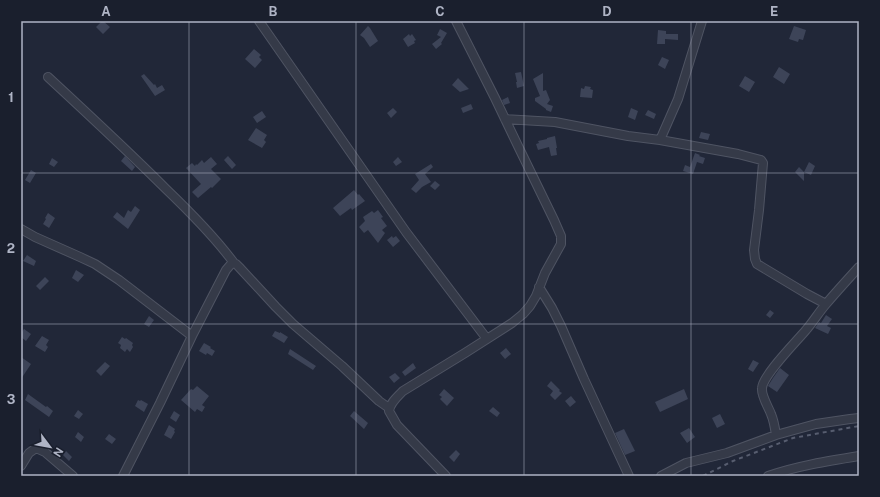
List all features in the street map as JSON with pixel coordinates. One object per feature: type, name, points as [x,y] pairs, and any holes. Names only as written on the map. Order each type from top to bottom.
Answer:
[{"type":"street","points":[[259,21],[406,232],[487,339]]},
{"type":"street","points":[[389,408],[396,398],[403,392],[487,339],[523,314],[533,301],[545,273],[561,244],[561,236],[495,98],[456,21]]},
{"type":"street","points":[[660,140],[678,99],[702,21]]},
{"type":"street","points":[[48,77],[192,214],[234,263],[293,324],[342,366],[379,401],[389,408],[389,411],[397,425],[446,476]]},
{"type":"street","points":[[505,119],[555,122],[628,136],[660,140],[738,154],[760,160],[763,163],[762,183],[754,250],[757,264],[826,304]]},
{"type":"street","points":[[21,229],[95,264],[192,336]]},
{"type":"street","points":[[123,476],[192,336],[228,267],[234,263]]},
{"type":"street","points":[[776,435],[772,415],[762,395],[764,381],[826,304],[859,267]]},
{"type":"street","points":[[539,287],[561,326],[629,476]]},
{"type":"street","points":[[661,476],[686,463],[727,453],[776,435],[816,424],[859,418]]},
{"type":"street","points":[[21,466],[29,453],[36,448],[45,452],[73,476]]},
{"type":"street","points":[[768,476],[808,465],[859,456]]},
{"type":"building","points":[[102,21],[110,27],[103,34],[96,27]]},
{"type":"building","points":[[368,26],[378,41],[370,47],[360,35]]},
{"type":"building","points":[[794,26],[806,30],[803,40],[799,39],[798,42],[789,39]]},
{"type":"building","points":[[440,29],[447,33],[441,43],[442,44],[436,49],[432,44],[441,37],[437,35]]},
{"type":"building","points":[[658,30],[666,31],[666,34],[678,34],[678,40],[665,39],[665,44],[657,44]]},
{"type":"building","points":[[409,34],[410,36],[412,34],[416,40],[414,41],[415,43],[408,47],[403,39]]},
{"type":"building","points":[[254,49],[261,55],[259,57],[262,60],[255,68],[245,59]]},
{"type":"building","points":[[662,57],[669,60],[665,69],[658,65]]},
{"type":"building","points":[[779,67],[790,74],[784,84],[773,77]]},
{"type":"building","points":[[521,72],[524,86],[517,88],[515,73]]},
{"type":"building","points":[[543,73],[543,91],[546,90],[550,100],[547,104],[553,106],[551,112],[535,101],[535,98],[540,96],[533,79]]},
{"type":"building","points":[[144,74],[154,85],[155,84],[157,88],[162,85],[165,90],[155,96],[141,76]]},
{"type":"building","points":[[745,76],[755,82],[749,92],[739,86]]},
{"type":"building","points":[[458,78],[469,89],[460,92],[452,85]]},
{"type":"building","points":[[585,86],[591,87],[590,89],[593,90],[592,98],[580,97],[581,88],[584,89]]},
{"type":"building","points":[[508,97],[510,103],[504,105],[502,100]]},
{"type":"building","points":[[471,104],[473,109],[463,113],[461,108]]},
{"type":"building","points":[[393,108],[397,112],[391,118],[387,113]]},
{"type":"building","points":[[631,108],[638,111],[635,120],[628,117]]},
{"type":"building","points":[[648,110],[656,114],[654,119],[645,115]]},
{"type":"building","points":[[262,111],[266,117],[257,123],[253,117]]},
{"type":"building","points":[[256,128],[267,135],[264,140],[266,142],[262,148],[248,140]]},
{"type":"building","points":[[701,132],[710,134],[708,140],[699,138]]},
{"type":"building","points":[[555,136],[557,155],[551,156],[549,147],[538,150],[536,144],[539,143],[538,141]]},
{"type":"building","points":[[695,153],[705,158],[703,164],[697,162],[693,174],[683,171],[685,165],[690,167]]},
{"type":"building","points":[[125,156],[135,167],[132,171],[121,161]]},
{"type":"building","points":[[228,156],[236,165],[232,169],[224,160]]},
{"type":"building","points":[[211,157],[217,164],[211,169],[221,179],[212,188],[211,187],[198,198],[192,192],[201,184],[186,168],[192,163],[195,166],[196,164],[197,165],[202,160],[204,163]]},
{"type":"building","points":[[398,157],[402,162],[396,166],[393,162]]},
{"type":"building","points":[[52,158],[58,162],[54,167],[49,164]]},
{"type":"building","points":[[809,162],[815,166],[811,175],[804,172]]},
{"type":"building","points":[[431,164],[433,167],[425,174],[431,182],[422,187],[416,193],[411,189],[419,180],[415,174]]},
{"type":"building","points":[[799,167],[804,172],[804,181],[795,172]]},
{"type":"building","points":[[31,170],[36,173],[30,183],[25,180]]},
{"type":"building","points":[[435,181],[440,185],[435,190],[430,186]]},
{"type":"building","points":[[354,190],[365,201],[352,210],[351,208],[340,216],[333,208]]},
{"type":"building","points":[[135,206],[140,210],[128,229],[113,217],[117,212],[124,218],[128,210],[131,212]]},
{"type":"building","points":[[378,210],[383,217],[381,218],[387,226],[382,230],[385,233],[378,243],[368,230],[364,233],[359,227],[365,221],[363,217],[372,211],[374,213]]},
{"type":"building","points":[[48,213],[55,218],[49,228],[43,224]]},
{"type":"building","points":[[392,236],[393,238],[396,236],[400,241],[393,247],[387,240]]},
{"type":"building","points":[[27,255],[36,261],[34,266],[23,261]]},
{"type":"building","points":[[76,270],[84,275],[78,282],[72,278]]},
{"type":"building","points":[[45,277],[49,281],[40,290],[36,286]]},
{"type":"building","points":[[770,310],[774,313],[770,318],[766,315]]},
{"type":"building","points":[[826,315],[832,319],[827,326],[831,328],[828,334],[815,328],[819,322],[821,323]]},
{"type":"building","points":[[149,316],[154,320],[149,327],[144,324]]},
{"type":"building","points":[[24,329],[31,334],[26,341],[21,337],[21,333]]},
{"type":"building","points":[[275,331],[288,337],[284,343],[272,336]]},
{"type":"building","points":[[42,336],[49,340],[46,345],[48,347],[45,352],[35,346]]},
{"type":"building","points":[[122,337],[133,343],[133,347],[130,352],[127,349],[125,352],[120,348],[121,345],[118,343]]},
{"type":"building","points":[[204,343],[215,351],[212,356],[207,353],[206,355],[199,351]]},
{"type":"building","points":[[506,348],[511,354],[505,359],[500,353]]},
{"type":"building","points":[[290,349],[316,366],[313,370],[288,354]]},
{"type":"building","points":[[21,357],[31,364],[21,379]]},
{"type":"building","points":[[753,360],[759,363],[753,372],[748,369]]},
{"type":"building","points":[[105,362],[110,366],[101,376],[96,371]]},
{"type":"building","points":[[413,363],[416,368],[405,376],[402,372]]},
{"type":"building","points":[[780,368],[789,375],[777,392],[768,386]]},
{"type":"building","points":[[395,373],[400,378],[394,383],[389,377]]},
{"type":"building","points":[[551,381],[562,393],[555,400],[550,395],[553,391],[547,386]]},
{"type":"building","points":[[197,386],[209,396],[202,405],[205,407],[202,412],[197,409],[195,412],[181,400],[191,389],[193,390]]},
{"type":"building","points":[[444,389],[454,398],[447,406],[440,399],[442,397],[439,395]]},
{"type":"building","points":[[684,389],[688,399],[660,412],[655,402]]},
{"type":"building","points":[[28,394],[53,411],[49,417],[25,400]]},
{"type":"building","points":[[571,396],[576,402],[570,407],[565,401]]},
{"type":"building","points":[[138,400],[148,404],[144,412],[135,406]]},
{"type":"building","points":[[493,407],[500,413],[497,417],[489,411]]},
{"type":"building","points":[[78,410],[83,414],[79,419],[74,416]]},
{"type":"building","points":[[174,411],[180,415],[176,422],[170,418]]},
{"type":"building","points":[[354,411],[368,423],[364,429],[350,416]]},
{"type":"building","points":[[720,414],[725,424],[717,428],[712,418]]},
{"type":"building","points":[[169,425],[175,429],[171,439],[164,435]]},
{"type":"building","points":[[689,428],[695,437],[687,443],[680,433]]},
{"type":"building","points":[[624,429],[635,451],[625,455],[615,433]]},
{"type":"building","points":[[78,432],[84,437],[81,442],[75,437]]},
{"type":"building","points":[[109,434],[116,439],[112,444],[105,439]]},
{"type":"building","points":[[456,450],[460,454],[454,462],[449,457]]},
{"type":"building","points":[[66,451],[72,457],[69,461],[63,455]]},
{"type":"railway","points":[[703,476],[733,461],[793,438],[859,426]]}]
